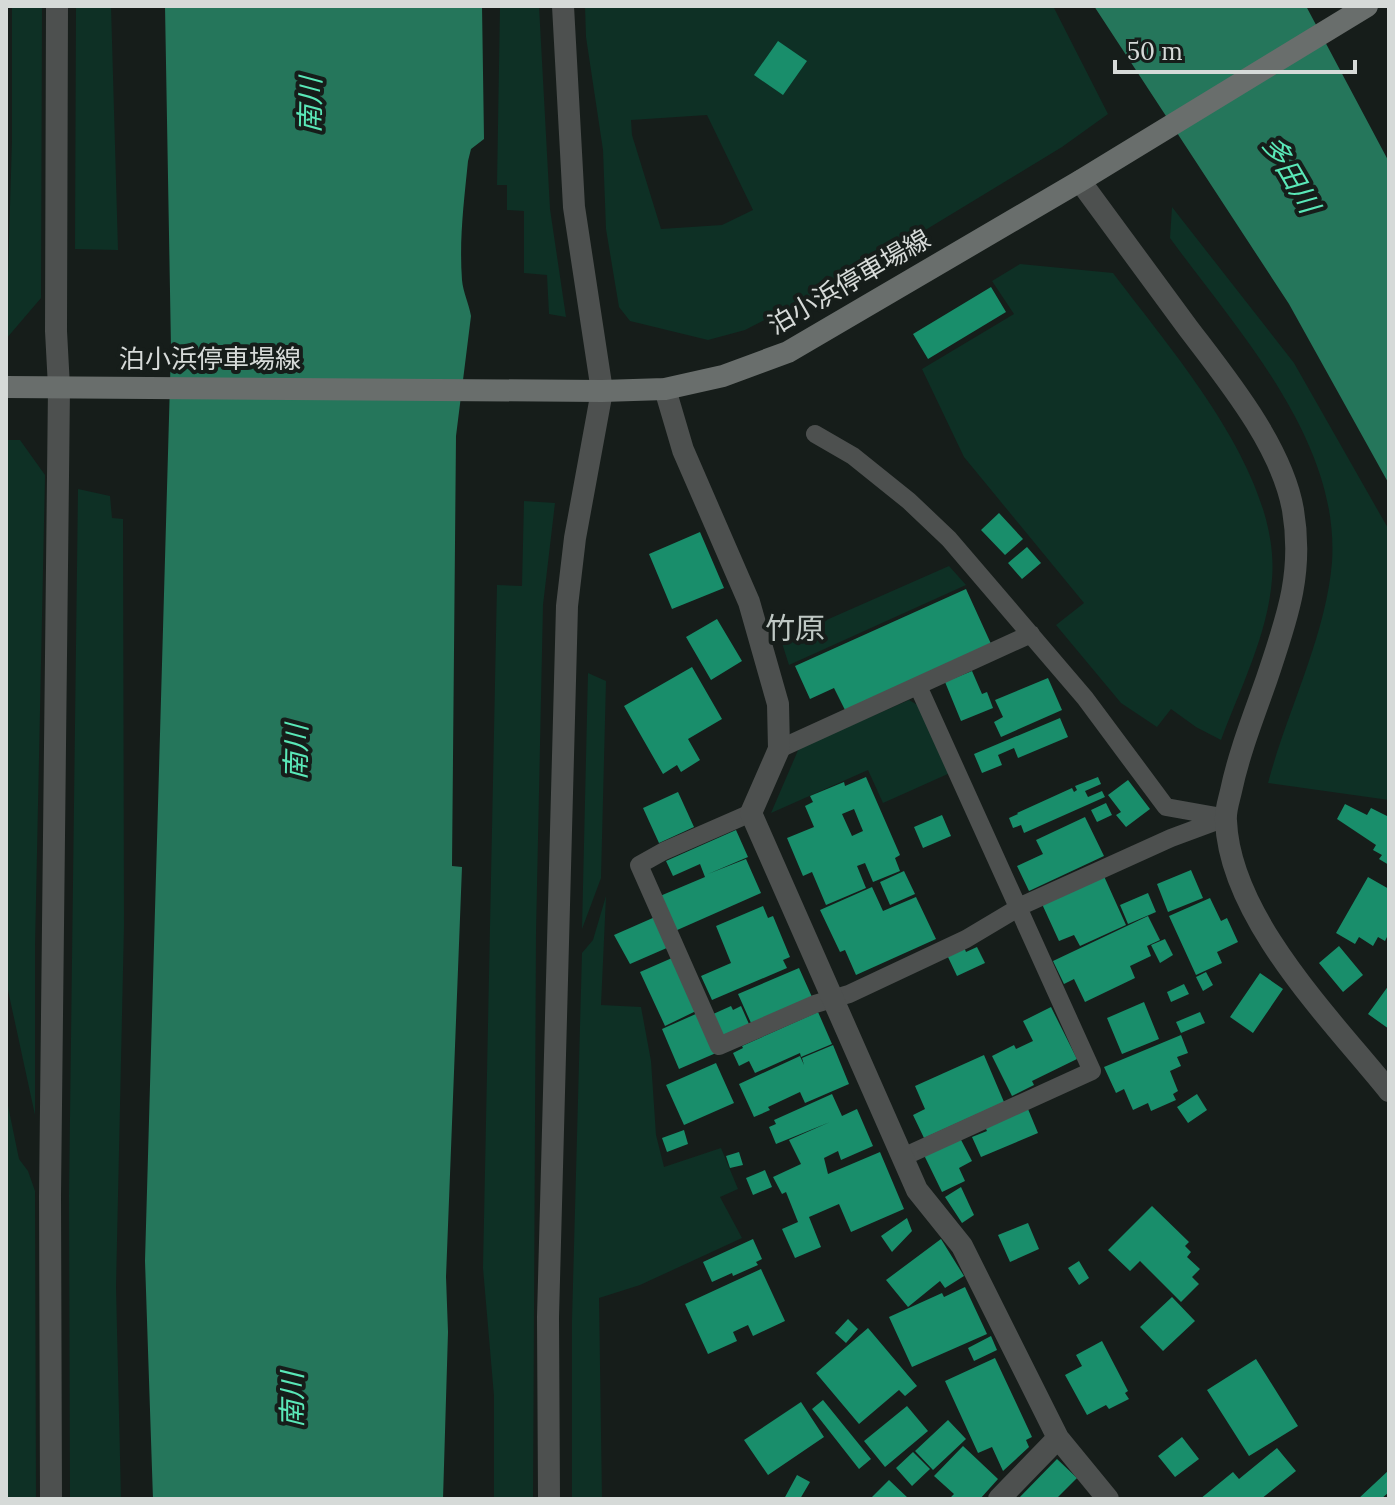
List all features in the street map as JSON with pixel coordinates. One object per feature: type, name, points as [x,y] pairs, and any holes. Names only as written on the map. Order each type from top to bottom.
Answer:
[{"type":"main road","name":"泊小浜停車場線","points":[[6,387],[602,391],[665,389],[723,376],[788,352],[1080,181],[1367,6]]},
{"type":"street","points":[[51,1499],[50,1196],[59,387],[56,331],[57,6]]},
{"type":"street","points":[[549,1499],[548,1317],[567,606],[575,538],[602,391],[574,207],[563,6]]},
{"type":"street","points":[[1080,181],[1249,410],[1279,467],[1292,507],[1296,584],[1237,764],[1225,818],[1231,860],[1250,906],[1291,971],[1389,1091]]},
{"type":"street","points":[[665,389],[683,450],[749,602],[778,704],[779,749],[751,813],[917,1190],[962,1246],[1058,1438],[1108,1499]]},
{"type":"street","points":[[999,1499],[1058,1438]]},
{"type":"lane","points":[[815,434],[853,456],[909,501],[949,539],[1085,698],[1166,807],[1225,818]]},
{"type":"lane","points":[[779,749],[1031,634]]},
{"type":"lane","points":[[903,1157],[1092,1071],[918,686]]},
{"type":"lane","points":[[751,813],[639,865],[719,1046],[833,999],[966,939],[1019,908],[1171,838],[1225,818]]},
{"type":"shaded area","points":[[12,6],[42,6],[41,298],[6,339],[12,141]]},
{"type":"shaded area","points":[[76,6],[111,6],[118,250],[75,249]]},
{"type":"shaded area","points":[[500,6],[539,6],[550,209],[566,317],[549,314],[547,275],[524,273],[524,211],[507,210],[507,185],[497,185]]},
{"type":"shaded area","points":[[585,6],[1053,6],[1108,114],[1062,147],[848,277],[745,330],[708,340],[630,321],[619,307],[606,229],[603,150],[586,37]],"holes":[[[707,115],[753,210],[722,225],[661,229],[632,135],[631,120]]]},
{"type":"shaded area","points":[[1172,207],[1294,363],[1389,530],[1389,800],[1268,783],[1322,618],[1332,562],[1330,517],[1319,473],[1302,430],[1279,389],[1170,238]]},
{"type":"shaded area","points":[[1020,264],[1113,273],[1192,377],[1218,417],[1241,457],[1259,498],[1270,539],[1272,579],[1269,600],[1252,661],[1221,740],[1171,709],[1157,727],[1121,703],[1056,625],[1084,603],[964,457],[922,369],[1014,314],[992,281]]},
{"type":"shaded area","points":[[6,440],[20,440],[45,475],[35,947],[35,1115],[6,981]]},
{"type":"shaded area","points":[[78,489],[110,496],[112,518],[123,519],[124,925],[116,1287],[121,1499],[70,1499],[69,1196]]},
{"type":"shaded area","points":[[524,501],[555,503],[543,605],[536,933],[533,1499],[494,1499],[494,1396],[483,1268],[497,585],[522,586]]},
{"type":"shaded area","points":[[949,566],[966,585],[789,665],[781,640]]},
{"type":"shaded area","points":[[588,673],[606,681],[601,878],[582,929]]},
{"type":"shaded area","points":[[909,700],[921,707],[950,773],[883,803],[868,770],[771,813],[799,748]]},
{"type":"shaded area","points":[[606,896],[601,1005],[641,1007],[651,1061],[656,1135],[664,1167],[721,1148],[738,1189],[720,1197],[742,1238],[640,1285],[599,1298],[602,1499],[572,1499],[572,1320],[582,953],[593,940]]},
{"type":"shaded area","points":[[6,1096],[19,1159],[28,1171],[35,1191],[36,1499],[6,1499]]},
{"type":"water","name":"南川","points":[[165,6],[482,6],[484,139],[471,149],[468,161],[461,250],[462,280],[471,316],[456,436],[452,866],[462,867],[446,1277],[448,1332],[443,1499],[153,1499],[145,1261],[171,348]]},
{"type":"water","name":"多田川","points":[[1094,6],[1306,6],[1389,162],[1389,484],[1289,304]]},
{"type":"building","points":[[778,41],[807,61],[783,95],[754,75]]},
{"type":"building","points":[[991,287],[1006,312],[928,359],[913,334]]},
{"type":"building","points":[[999,513],[1023,539],[1005,555],[981,530]]},
{"type":"building","points":[[700,532],[724,588],[672,609],[649,554]]},
{"type":"building","points":[[1027,547],[1041,563],[1022,579],[1008,563]]},
{"type":"building","points":[[966,589],[992,646],[846,712],[834,688],[810,699],[795,666]]},
{"type":"building","points":[[717,619],[742,661],[711,680],[686,637]]},
{"type":"building","points":[[692,667],[722,719],[688,739],[700,760],[681,772],[677,765],[663,774],[624,706]]},
{"type":"building","points":[[972,671],[982,694],[987,692],[993,708],[961,721],[945,682]]},
{"type":"building","points":[[1048,678],[1062,710],[1001,737],[994,722],[1003,717],[995,700]]},
{"type":"building","points":[[1060,718],[1068,737],[1018,758],[1014,748],[998,755],[1002,765],[982,773],[974,754]]},
{"type":"building","points":[[866,777],[900,855],[895,858],[900,871],[873,882],[865,863],[857,866],[866,888],[826,905],[812,872],[803,876],[787,838],[814,827],[805,806],[813,802],[810,796],[844,782],[845,786]],"holes":[[[854,809],[863,831],[852,836],[842,814]]]},
{"type":"building","points":[[1098,777],[1101,784],[1085,791],[1088,797],[1102,791],[1105,797],[1024,833],[1021,825],[1013,828],[1009,818],[1017,813],[1072,788],[1074,792],[1077,790],[1075,786]]},
{"type":"building","points":[[1128,780],[1150,809],[1126,827],[1116,815],[1121,812],[1108,795]]},
{"type":"building","points":[[678,792],[694,827],[659,843],[643,808]]},
{"type":"building","points":[[1106,803],[1112,815],[1097,822],[1091,810]]},
{"type":"building","points":[[1345,804],[1367,815],[1371,808],[1389,817],[1389,865],[1379,859],[1382,855],[1373,850],[1376,845],[1337,819]]},
{"type":"building","points":[[942,815],[951,836],[923,848],[914,827]]},
{"type":"building","points":[[1085,817],[1104,856],[1029,891],[1017,866],[1043,854],[1036,840]]},
{"type":"building","points":[[736,830],[748,857],[708,874],[746,859],[761,893],[675,931],[660,896],[705,877],[700,864],[673,876],[666,861]]},
{"type":"building","points":[[1191,870],[1203,898],[1168,912],[1157,884]]},
{"type":"building","points":[[904,871],[915,894],[890,905],[880,882]]},
{"type":"building","points":[[1103,874],[1126,925],[1080,946],[1074,935],[1059,941],[1042,904]]},
{"type":"building","points":[[1368,877],[1389,889],[1389,933],[1385,941],[1378,937],[1373,946],[1359,937],[1355,944],[1336,933]]},
{"type":"building","points":[[872,887],[883,911],[916,897],[936,939],[856,975],[845,950],[840,952],[820,910]]},
{"type":"building","points":[[1148,893],[1156,912],[1128,924],[1120,905]]},
{"type":"building","points":[[1210,898],[1221,921],[1227,918],[1238,942],[1217,952],[1222,963],[1196,975],[1169,916]]},
{"type":"building","points":[[763,906],[768,918],[773,916],[790,957],[783,960],[787,968],[712,1000],[701,976],[731,963],[716,926]]},
{"type":"building","points":[[1148,916],[1160,940],[1147,946],[1151,956],[1130,966],[1135,978],[1085,1002],[1074,979],[1064,984],[1053,961]]},
{"type":"building","points":[[655,917],[669,947],[630,964],[614,935]]},
{"type":"building","points":[[1165,939],[1173,955],[1160,963],[1151,945]]},
{"type":"building","points":[[1339,946],[1363,975],[1343,992],[1319,963]]},
{"type":"building","points":[[964,947],[966,952],[977,947],[985,963],[957,976],[947,955]]},
{"type":"building","points":[[672,958],[696,1011],[665,1026],[640,972]]},
{"type":"building","points":[[799,968],[812,997],[751,1023],[738,994]]},
{"type":"building","points":[[1206,972],[1213,985],[1203,991],[1196,977]]},
{"type":"building","points":[[1260,973],[1283,989],[1253,1033],[1230,1017]]},
{"type":"building","points":[[1184,984],[1189,994],[1171,1002],[1167,992]]},
{"type":"building","points":[[1389,985],[1389,1029],[1368,1014]]},
{"type":"building","points":[[1144,1002],[1159,1039],[1122,1054],[1107,1018]]},
{"type":"building","points":[[731,1006],[733,1010],[741,1006],[749,1024],[721,1036],[711,1015]]},
{"type":"building","points":[[1051,1007],[1077,1059],[1032,1081],[1034,1085],[1012,1096],[992,1056],[1014,1045],[1016,1049],[1033,1041],[1023,1021]]},
{"type":"building","points":[[818,1012],[832,1044],[801,1057],[800,1053],[755,1073],[749,1061],[739,1066],[733,1053],[742,1046]]},
{"type":"building","points":[[1200,1012],[1205,1023],[1181,1033],[1176,1022]]},
{"type":"building","points":[[698,1013],[716,1053],[679,1069],[662,1029]]},
{"type":"building","points":[[1181,1035],[1188,1053],[1177,1057],[1181,1066],[1170,1071],[1178,1091],[1173,1094],[1176,1100],[1151,1111],[1148,1103],[1133,1110],[1124,1089],[1116,1093],[1104,1067]]},
{"type":"building","points":[[833,1045],[849,1084],[805,1103],[800,1092],[754,1117],[739,1084],[800,1056],[804,1065],[802,1058]]},
{"type":"building","points":[[984,1055],[1004,1102],[924,1138],[913,1115],[925,1109],[915,1086]]},
{"type":"building","points":[[716,1063],[734,1103],[684,1125],[666,1085]]},
{"type":"building","points":[[832,1094],[842,1116],[857,1109],[873,1146],[841,1160],[838,1151],[824,1158],[828,1174],[880,1152],[904,1209],[851,1232],[839,1204],[809,1217],[821,1247],[795,1258],[782,1229],[798,1222],[786,1192],[782,1194],[773,1177],[801,1164],[789,1140],[830,1122],[776,1144],[769,1127],[776,1124],[774,1120]]},
{"type":"building","points":[[1197,1094],[1207,1110],[1188,1123],[1177,1107]]},
{"type":"building","points":[[1028,1109],[1038,1133],[981,1157],[972,1137],[987,1131],[985,1127]]},
{"type":"building","points":[[684,1130],[688,1144],[667,1152],[662,1138]]},
{"type":"building","points":[[959,1136],[972,1161],[959,1168],[965,1181],[942,1192],[923,1153]]},
{"type":"building","points":[[739,1152],[743,1165],[730,1168],[726,1156]]},
{"type":"building","points":[[765,1170],[772,1187],[753,1195],[746,1178]]},
{"type":"building","points":[[961,1187],[974,1215],[962,1223],[945,1197]]},
{"type":"building","points":[[1152,1206],[1189,1242],[1185,1246],[1191,1252],[1187,1257],[1200,1269],[1192,1277],[1199,1284],[1181,1302],[1140,1261],[1130,1271],[1108,1250]]},
{"type":"building","points":[[907,1218],[912,1231],[892,1252],[881,1236]]},
{"type":"building","points":[[1028,1223],[1039,1249],[1010,1262],[998,1235]]},
{"type":"building","points":[[753,1239],[762,1259],[756,1262],[758,1265],[712,1282],[703,1262]]},
{"type":"building","points":[[941,1239],[964,1276],[945,1288],[940,1281],[908,1307],[886,1280]]},
{"type":"building","points":[[1079,1261],[1089,1278],[1079,1285],[1068,1268]]},
{"type":"building","points":[[761,1269],[785,1321],[753,1336],[748,1325],[733,1332],[737,1341],[708,1354],[685,1304]]},
{"type":"building","points":[[965,1287],[987,1334],[912,1367],[889,1317],[942,1293],[944,1297]]},
{"type":"building","points":[[1172,1297],[1195,1321],[1163,1351],[1140,1327]]},
{"type":"building","points":[[848,1319],[858,1329],[846,1343],[835,1333]]},
{"type":"building","points":[[868,1328],[917,1386],[905,1396],[899,1390],[859,1424],[816,1373]]},
{"type":"building","points":[[991,1336],[997,1350],[974,1361],[968,1348]]},
{"type":"building","points":[[1102,1341],[1128,1391],[1125,1393],[1129,1399],[1109,1409],[1106,1405],[1087,1415],[1065,1375],[1082,1366],[1076,1355]]},
{"type":"building","points":[[995,1358],[1032,1437],[1026,1440],[1029,1447],[1003,1471],[992,1447],[978,1453],[945,1381]]},
{"type":"building","points":[[1256,1359],[1298,1426],[1249,1456],[1207,1390]]},
{"type":"building","points":[[823,1400],[871,1459],[859,1469],[812,1409]]},
{"type":"building","points":[[801,1402],[824,1437],[768,1475],[744,1440]]},
{"type":"building","points":[[907,1406],[928,1431],[885,1467],[864,1441]]},
{"type":"building","points":[[948,1420],[966,1439],[933,1470],[915,1451]]},
{"type":"building","points":[[1182,1437],[1199,1459],[1175,1477],[1158,1456]]},
{"type":"building","points":[[963,1446],[998,1479],[980,1499],[949,1499],[954,1494],[934,1476]]},
{"type":"building","points":[[1277,1448],[1296,1471],[1261,1499],[1200,1499],[1233,1472],[1239,1479]]},
{"type":"building","points":[[913,1452],[930,1469],[912,1486],[896,1468]]},
{"type":"building","points":[[1057,1459],[1077,1478],[1056,1499],[1018,1499]]},
{"type":"building","points":[[1389,1470],[1389,1492],[1381,1499],[1358,1499]]},
{"type":"building","points":[[797,1475],[810,1482],[800,1499],[784,1499]]},
{"type":"building","points":[[889,1480],[909,1499],[870,1499]]},
{"type":"district","name":"竹原","points":[[795,629]]}]
